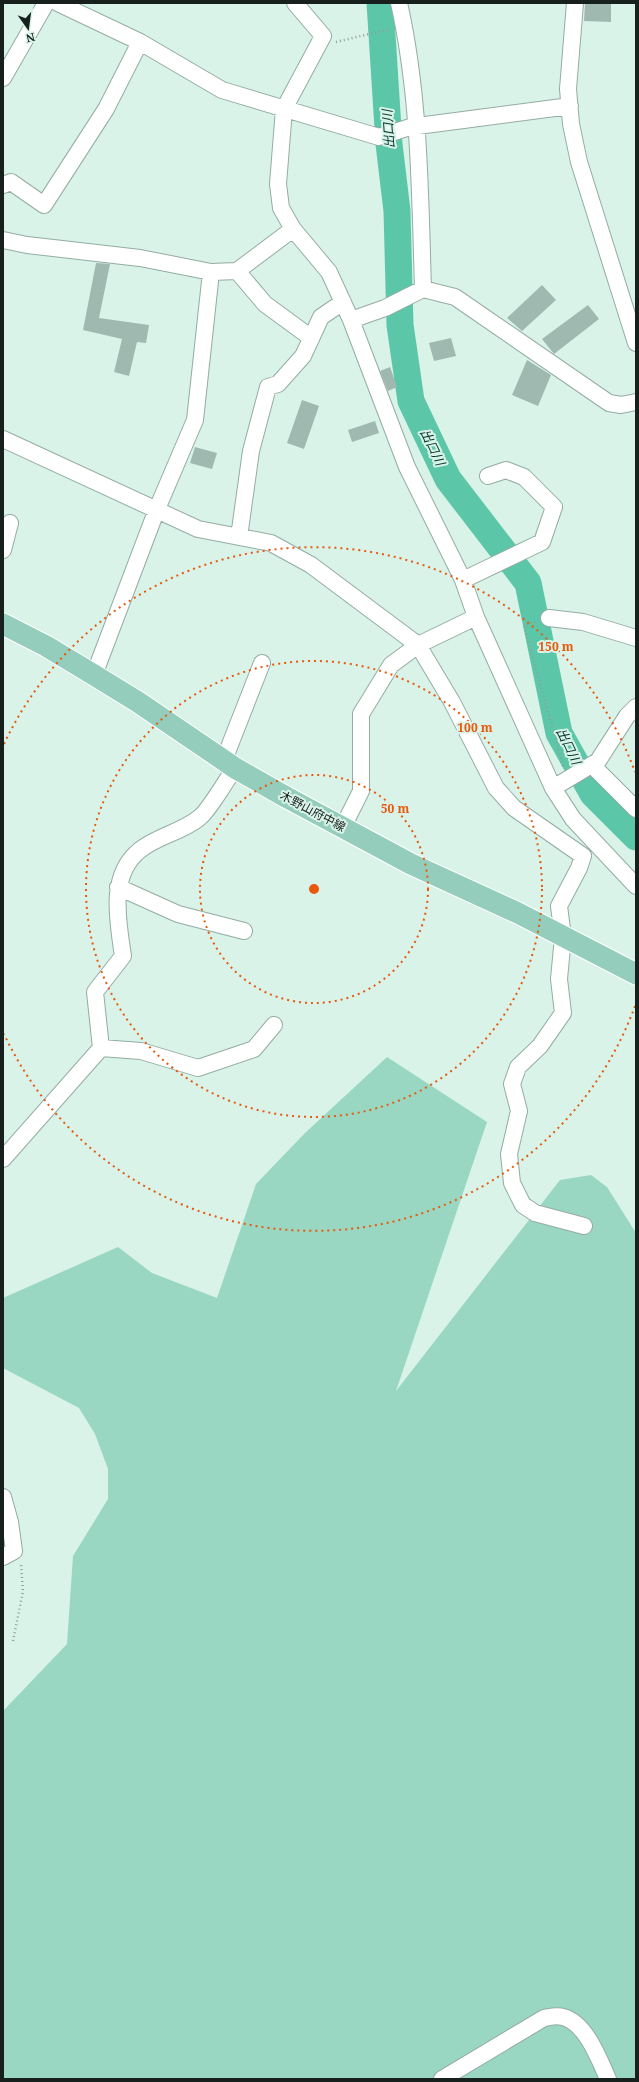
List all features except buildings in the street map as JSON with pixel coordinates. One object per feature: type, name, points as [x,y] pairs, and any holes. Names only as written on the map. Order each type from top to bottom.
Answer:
[{"type":"main road","name":"木野山府中線","points":[[3,624],[46,646],[94,675],[230,764],[343,827],[411,864],[636,974]]},
{"type":"street","points":[[3,78],[46,3]]},
{"type":"street","points":[[58,3],[75,7],[140,42],[222,90],[380,137],[413,127],[570,106]]},
{"type":"street","points":[[295,3],[323,36],[284,109],[278,184],[280,208],[293,229],[329,272],[351,320],[407,467],[464,580],[476,617],[554,788],[573,819],[636,886]]},
{"type":"street","points":[[398,3],[404,25],[413,127],[423,289]]},
{"type":"street","points":[[575,3],[568,89],[571,124],[579,162],[636,343]]},
{"type":"street","points":[[3,185],[11,182],[44,205],[106,109],[140,42]]},
{"type":"street","points":[[3,240],[27,245],[140,258],[211,272],[237,271],[293,229]]},
{"type":"street","points":[[237,271],[265,304],[310,337]]},
{"type":"street","points":[[94,675],[157,509],[195,420],[211,272]]},
{"type":"street","points":[[351,320],[386,308],[423,289],[455,297],[609,403],[621,405],[636,402]]},
{"type":"street","points":[[238,537],[251,451],[268,387],[278,384],[303,356],[310,337],[321,317],[343,302]]},
{"type":"street","points":[[3,439],[198,529],[271,543],[311,565],[418,645],[452,702],[496,788],[514,808],[583,856],[579,868],[559,906],[563,937],[559,979],[563,1013],[540,1046],[518,1067],[512,1084],[519,1111],[509,1154],[512,1183],[523,1205],[534,1212],[584,1226]]},
{"type":"street","points":[[464,580],[542,542],[554,508],[524,477],[506,470],[488,476]]},
{"type":"street","points":[[3,550],[10,523]]},
{"type":"street","points":[[343,827],[361,791],[362,714],[391,665],[418,645],[476,617]]},
{"type":"street","points":[[549,618],[583,622],[636,638]]},
{"type":"street","points":[[3,1158],[101,1048],[95,992],[123,956],[117,919],[118,887],[124,870],[140,850],[200,818],[230,764],[262,663]]},
{"type":"street","points":[[554,788],[568,781],[598,761],[627,716],[636,707]]},
{"type":"street","points":[[592,766],[636,809]]},
{"type":"street","points":[[118,887],[178,914],[244,931]]},
{"type":"street","points":[[101,1048],[141,1051],[198,1068],[254,1049],[274,1025]]},
{"type":"street","points":[[3,1497],[10,1522],[14,1551],[7,1555]]},
{"type":"street","points":[[442,2079],[544,2018],[555,2016],[564,2017],[576,2024],[591,2042],[608,2079]]},
{"type":"path","points":[[335,43],[404,25]]},
{"type":"path","points":[[524,626],[551,728],[568,781]]},
{"type":"path","points":[[7,1555],[21,1561],[23,1591],[13,1641]]},
{"type":"green space","points":[[387,1057],[487,1122],[396,1391],[560,1180],[591,1175],[607,1187],[636,1233],[636,2079],[3,2079],[3,1711],[67,1644],[73,1556],[108,1499],[108,1469],[95,1434],[79,1408],[3,1368],[3,1298],[118,1247],[152,1273],[217,1298],[256,1184],[305,1133]]},
{"type":"waterway","name":"出口川","points":[[380,3],[389,144],[397,211],[400,325],[411,401],[448,479],[528,583],[559,733],[593,794],[636,837]]}]
